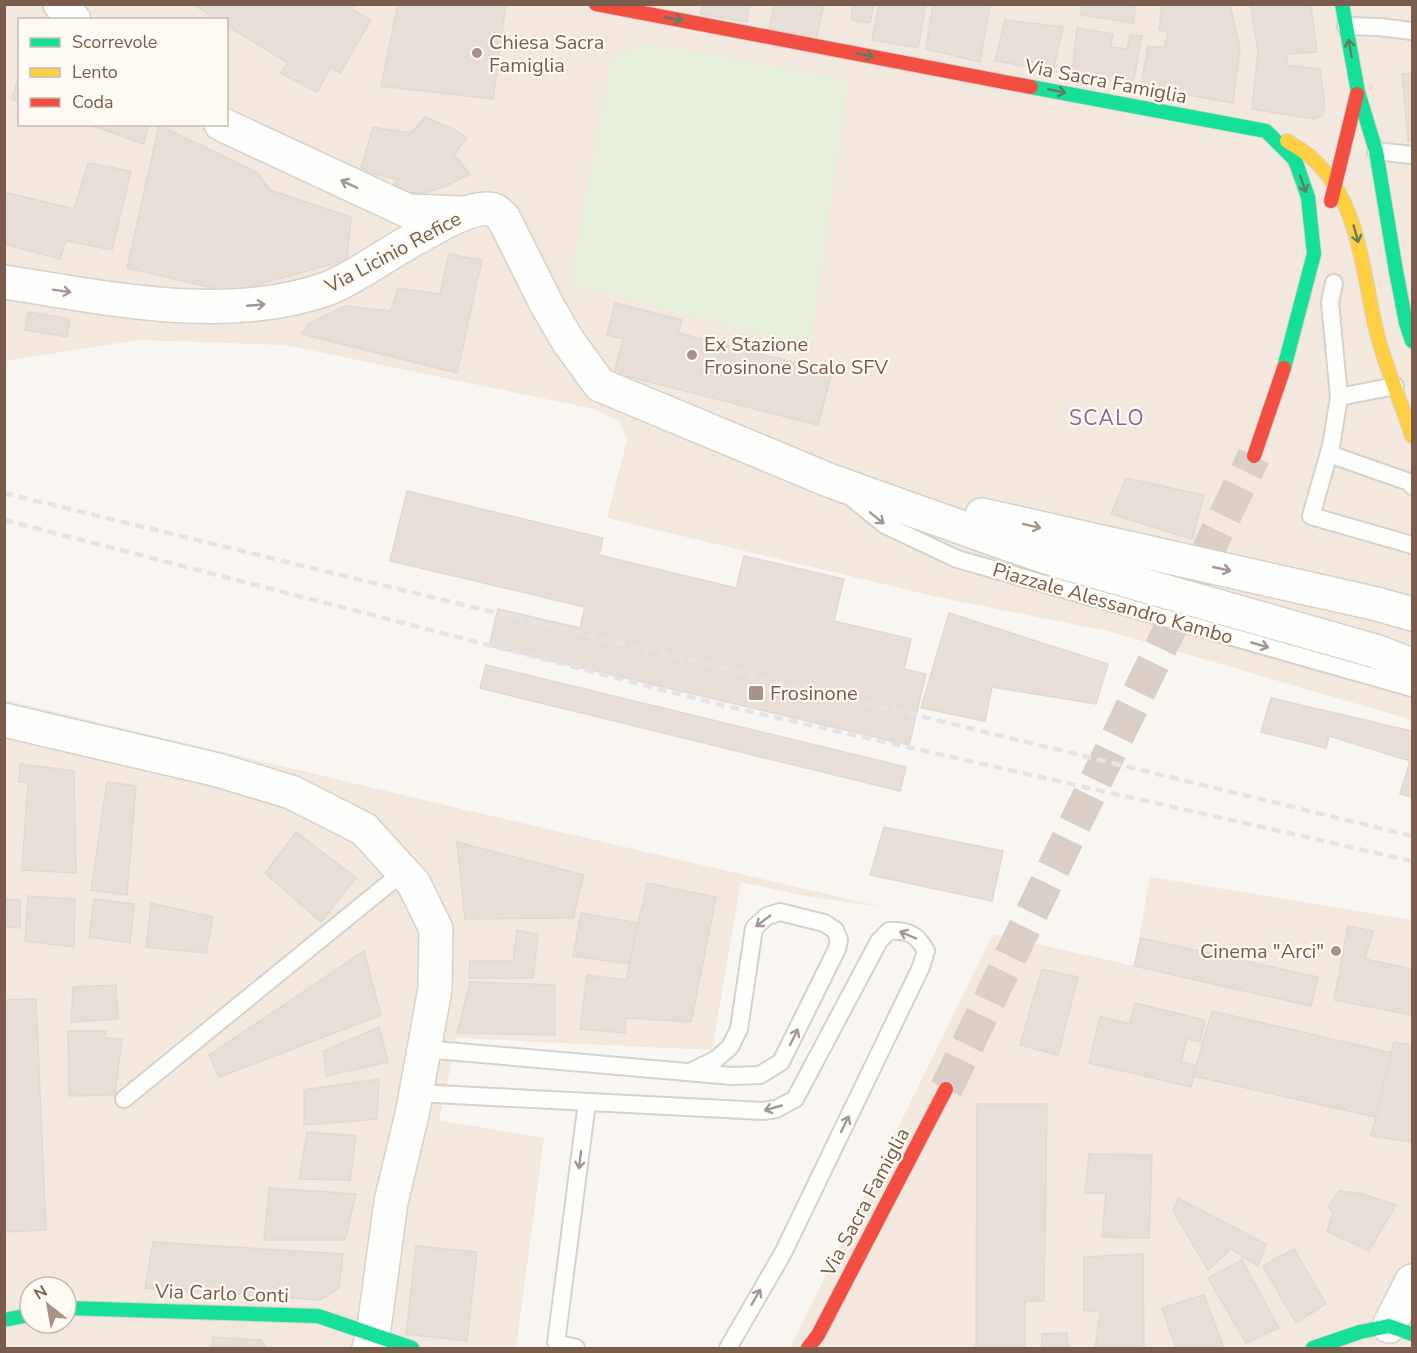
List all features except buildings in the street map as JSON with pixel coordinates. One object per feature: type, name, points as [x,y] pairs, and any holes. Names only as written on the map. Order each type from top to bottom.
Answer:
[{"type":"main road","name":"Via Sacra Famiglia","points":[[596,4],[1266,131]]},
{"type":"main road","points":[[1342,4],[1358,92],[1376,151],[1406,323],[1413,340]]},
{"type":"main road","points":[[1254,456],[1283,371],[1314,254],[1327,218],[1358,92]]},
{"type":"main road","points":[[1336,133],[1350,125]]},
{"type":"main road","points":[[1266,131],[1308,138]]},
{"type":"main road","points":[[1266,131],[1301,148],[1318,163],[1335,186],[1353,223],[1361,249],[1378,340],[1413,436]]},
{"type":"main road","points":[[1266,131],[1295,160],[1308,197],[1314,254]]},
{"type":"main road","name":"Via Sacra Famiglia","points":[[808,1348],[817,1342],[946,1089]]},
{"type":"main road","name":"Via Carlo Conti","points":[[78,1308],[318,1316],[371,1342],[412,1348]]},
{"type":"main road","points":[[1313,1348],[1382,1335]]},
{"type":"street","points":[[60,4],[72,18]]},
{"type":"street","points":[[226,126],[408,211],[464,213]]},
{"type":"street","points":[[388,202],[394,211],[399,241],[398,249]]},
{"type":"street","name":"Via Licinio Refice","points":[[4,282],[88,295],[181,305],[258,305],[287,301],[334,286],[434,227],[464,213],[495,211],[502,217],[515,242]]},
{"type":"street","name":"Piazzale Alessandro Kambo","points":[[515,242],[568,341],[600,385],[831,481],[1065,563],[1375,651],[1413,665]]},
{"type":"street","name":"Piazzale Alessandro Kambo","points":[[831,481],[1365,601],[1413,614]]},
{"type":"street","points":[[4,720],[218,770],[291,792],[364,829],[414,884],[435,929],[435,989],[416,1093],[391,1202],[371,1342]]},
{"type":"street","points":[[1382,1335],[1413,1281]]},
{"type":"lane","points":[[1346,26],[1413,31]]},
{"type":"lane","points":[[1376,151],[1413,155]]},
{"type":"lane","points":[[1334,283],[1330,302],[1339,397],[1329,454],[1311,516],[1413,545]]},
{"type":"lane","points":[[1339,397],[1395,386]]},
{"type":"lane","points":[[1329,454],[1412,483],[1413,486]]},
{"type":"lane","name":"Piazzale Alessandro Kambo","points":[[831,481],[885,525],[957,559],[1413,688]]},
{"type":"lane","points":[[124,1099],[404,872]]},
{"type":"lane","points":[[424,1049],[732,1076],[760,1075],[782,1062],[837,950],[839,940],[835,930],[824,923],[780,912],[767,916],[754,928],[739,1029],[730,1047],[715,1060],[692,1071]]},
{"type":"lane","points":[[416,1093],[764,1111],[776,1109],[795,1099],[879,940],[889,931],[904,930],[920,940],[926,951],[921,967],[783,1253],[728,1348]]},
{"type":"lane","points":[[576,1348],[556,1343],[587,1102]]},
{"type":"shaded area","points":[[5,5],[1412,5],[1412,720],[1108,631],[942,598],[607,518],[627,440],[619,421],[594,409],[285,345],[138,340],[5,361]]},
{"type":"shaded area","points":[[5,700],[882,907],[805,896],[741,882],[712,1050],[457,1038],[439,1120],[544,1138],[516,1348],[5,1348]]},
{"type":"shaded area","points":[[1150,877],[1412,920],[1412,1348],[790,1348],[993,934],[1134,966]]},
{"type":"green space","points":[[645,43],[848,80],[810,347],[570,284],[612,59]]},
{"type":"tunnel","points":[[946,1089],[1254,456]]},
{"type":"railway","points":[[4,493],[1412,836]]},
{"type":"railway","points":[[4,520],[721,705],[1412,861]]},
{"type":"traffic: fast","points":[[1342,4],[1358,92],[1376,151],[1396,271],[1406,323],[1412,341]]},
{"type":"traffic: fast","points":[[1031,87],[1266,131],[1295,160],[1308,197],[1314,254],[1284,368]]},
{"type":"traffic: fast","points":[[78,1308],[318,1316],[412,1348]]},
{"type":"traffic: fast","points":[[4,1320],[18,1317]]},
{"type":"traffic: fast","points":[[1313,1348],[1360,1332],[1389,1326],[1412,1334]]},
{"type":"traffic: slow","points":[[1287,141],[1313,159],[1329,178],[1342,199],[1358,244],[1379,341],[1412,436]]},
{"type":"traffic: jam","points":[[596,4],[1031,87]]},
{"type":"traffic: jam","points":[[1331,201],[1357,94]]},
{"type":"traffic: jam","points":[[1254,456],[1284,368]]},
{"type":"traffic: jam","points":[[808,1348],[818,1335],[946,1089]]},
{"type":"place","name":"Chiesa Sacra Famiglia","points":[[477,53]]},
{"type":"place","name":"Ex Stazione Frosinone Scalo SFV","points":[[692,355]]},
{"type":"place","name":"Frosinone","points":[[756,693]]},
{"type":"place","name":"Cinema \"Arci\"","points":[[1336,951]]},
{"type":"district","name":"SCALO","points":[[1107,418]]}]
